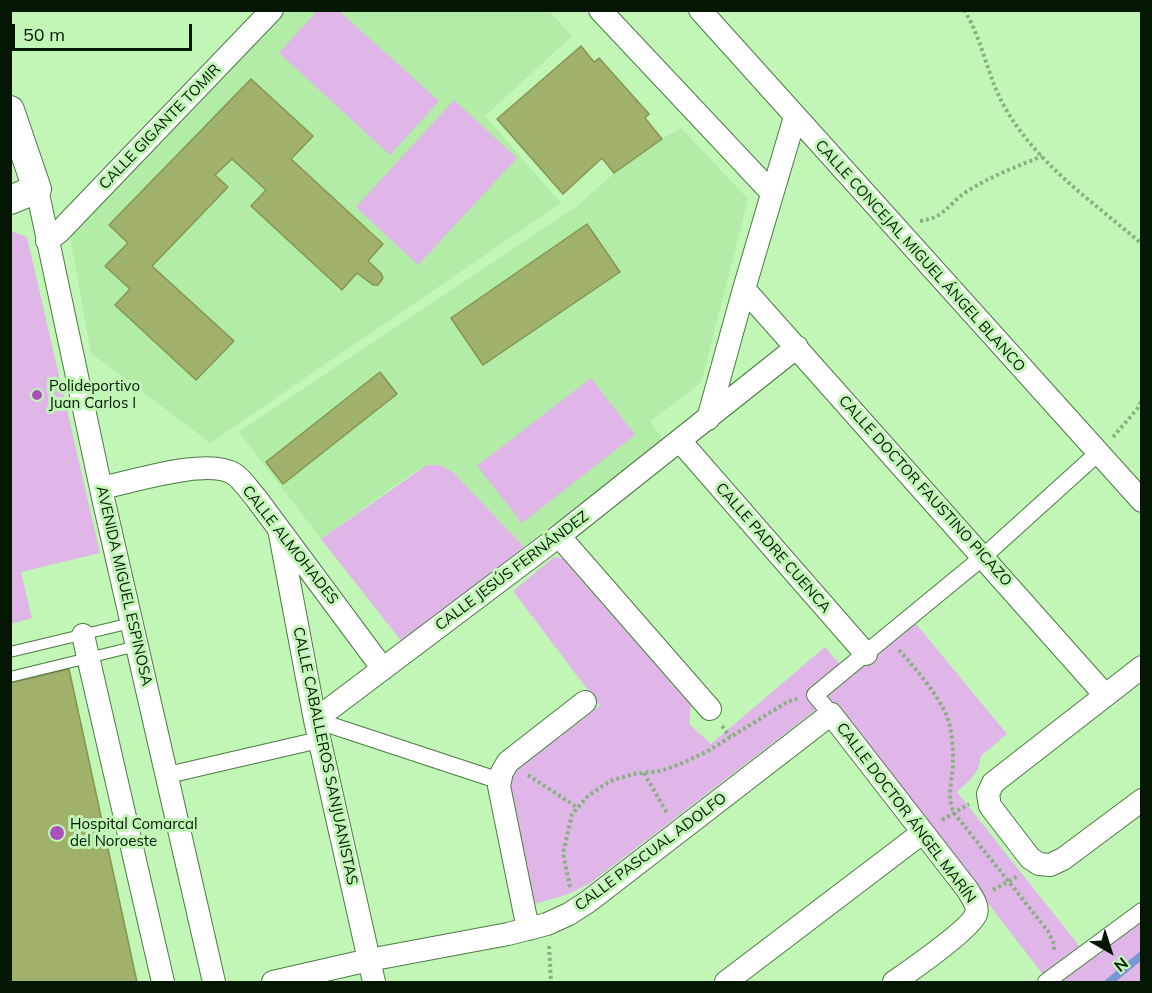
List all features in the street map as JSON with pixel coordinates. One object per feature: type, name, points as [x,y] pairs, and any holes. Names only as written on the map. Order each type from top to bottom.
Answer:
[{"type":"street","name":"CALLE GIGANTE TOMIR","points":[[47,241],[59,232],[272,10]]},
{"type":"street","points":[[600,10],[772,193]]},
{"type":"street","name":"CALLE CONCEJAL MIGUEL ÁNGEL BLANCO","points":[[700,10],[1142,501]]},
{"type":"street","points":[[10,110],[37,189],[10,200]]},
{"type":"street","points":[[708,419],[795,117]]},
{"type":"street","name":"AVENIDA MIGUEL ESPINOSA","points":[[37,189],[131,623],[168,775],[214,982]]},
{"type":"street","name":"CALLE DOCTOR FAUSTINO PICAZO","points":[[744,289],[1105,694]]},
{"type":"street","name":"CALLE JESÚS FERNÁNDEZ","points":[[317,730],[383,669],[559,536],[797,347]]},
{"type":"street","name":"CALLE PADRE CUENCA","points":[[680,441],[866,654]]},
{"type":"street","points":[[831,714],[815,695],[983,556],[1098,453]]},
{"type":"street","name":"CALLE ALMOHADES","points":[[101,488],[201,467],[219,468],[234,474],[256,498],[383,669]]},
{"type":"street","name":"CALLE CABALLEROS SANJUANISTAS","points":[[279,529],[317,730],[374,982]]},
{"type":"street","points":[[559,536],[710,709]]},
{"type":"street","points":[[83,635],[163,982]]},
{"type":"street","points":[[1142,667],[993,783],[988,794],[990,806],[1030,858],[1039,864],[1050,865],[1064,859],[1142,801]]},
{"type":"street","points":[[538,926],[499,786],[504,771],[585,702]]},
{"type":"street","name":"CALLE PASCUAL ADOLFO","points":[[273,982],[538,926],[575,910],[831,714]]},
{"type":"street","name":"CALLE DOCTOR ÁNGEL MARÍN","points":[[831,714],[975,906]]},
{"type":"street","points":[[168,775],[317,730],[504,771]]},
{"type":"street","points":[[726,982],[922,833]]},
{"type":"street","points":[[894,982],[949,941],[973,919],[975,906]]},
{"type":"street","points":[[1046,982],[1142,911]]},
{"type":"lane","points":[[10,652],[131,623]]},
{"type":"lane","points":[[10,677],[137,646]]},
{"type":"path","points":[[964,10],[1003,103],[1020,131],[1067,182],[1142,244]]},
{"type":"path","points":[[897,230],[914,222],[940,217],[966,192],[1001,173],[1042,156]]},
{"type":"path","points":[[1098,453],[1126,424],[1142,400]]},
{"type":"path","points":[[575,910],[563,853],[572,814],[588,796],[610,781],[678,765],[706,752],[789,701],[815,695]]},
{"type":"path","points":[[504,771],[578,808]]},
{"type":"path","points":[[644,773],[677,833]]},
{"type":"path","points":[[922,833],[988,794]]},
{"type":"path","points":[[975,906],[1039,864]]},
{"type":"path","points":[[538,926],[551,982]]},
{"type":"shaded area","points":[[318,10],[339,11],[439,101],[390,155],[279,53]]},
{"type":"shaded area","points":[[281,11],[549,11],[572,36],[485,116],[561,203],[210,443],[91,353],[70,236]]},
{"type":"shaded area","points":[[454,100],[517,158],[418,265],[356,207]]},
{"type":"shaded area","points":[[681,128],[748,199],[701,383],[650,421],[664,441],[524,547],[453,472],[440,465],[427,465],[411,474],[321,539],[239,432],[576,207],[614,173]]},
{"type":"shaded area","name":"Polideportivo Juan Carlos I","points":[[11,231],[27,237],[100,553],[21,572],[32,618],[11,624]]},
{"type":"shaded area","points":[[591,378],[635,435],[522,523],[477,466]]},
{"type":"shaded area","points":[[427,465],[440,465],[453,472],[524,547],[402,642],[321,539]]},
{"type":"shaded area","points":[[554,557],[562,558],[691,705],[689,724],[711,744],[825,647],[842,667],[907,613],[1007,734],[981,756],[978,769],[972,778],[957,792],[1081,948],[1045,977],[830,699],[589,884],[566,895],[531,905],[508,782],[512,773],[600,706],[513,591]]},
{"type":"shaded area","points":[[1141,911],[1141,982],[1046,982]]},
{"type":"building","points":[[581,46],[594,62],[599,58],[649,114],[645,118],[662,139],[614,173],[602,158],[563,194],[497,119]]},
{"type":"building","points":[[251,79],[313,136],[291,159],[383,244],[368,261],[381,273],[383,278],[378,285],[373,285],[357,273],[342,290],[251,206],[266,190],[232,159],[215,175],[228,187],[152,266],[234,341],[196,380],[115,305],[130,289],[105,266],[128,243],[109,225]]},
{"type":"building","points":[[587,224],[620,272],[483,365],[451,318]]},
{"type":"building","points":[[380,372],[397,394],[283,484],[266,462]]},
{"type":"building","name":"Hospital Comarcal del Noroeste","points":[[69,669],[137,982],[10,982],[10,683]]},
{"type":"waterway","points":[[1109,982],[1142,955]]},
{"type":"place","name":"Polideportivo Juan Carlos I","points":[[37,395]]},
{"type":"place","name":"Hospital Comarcal del Noroeste","points":[[57,833]]}]
